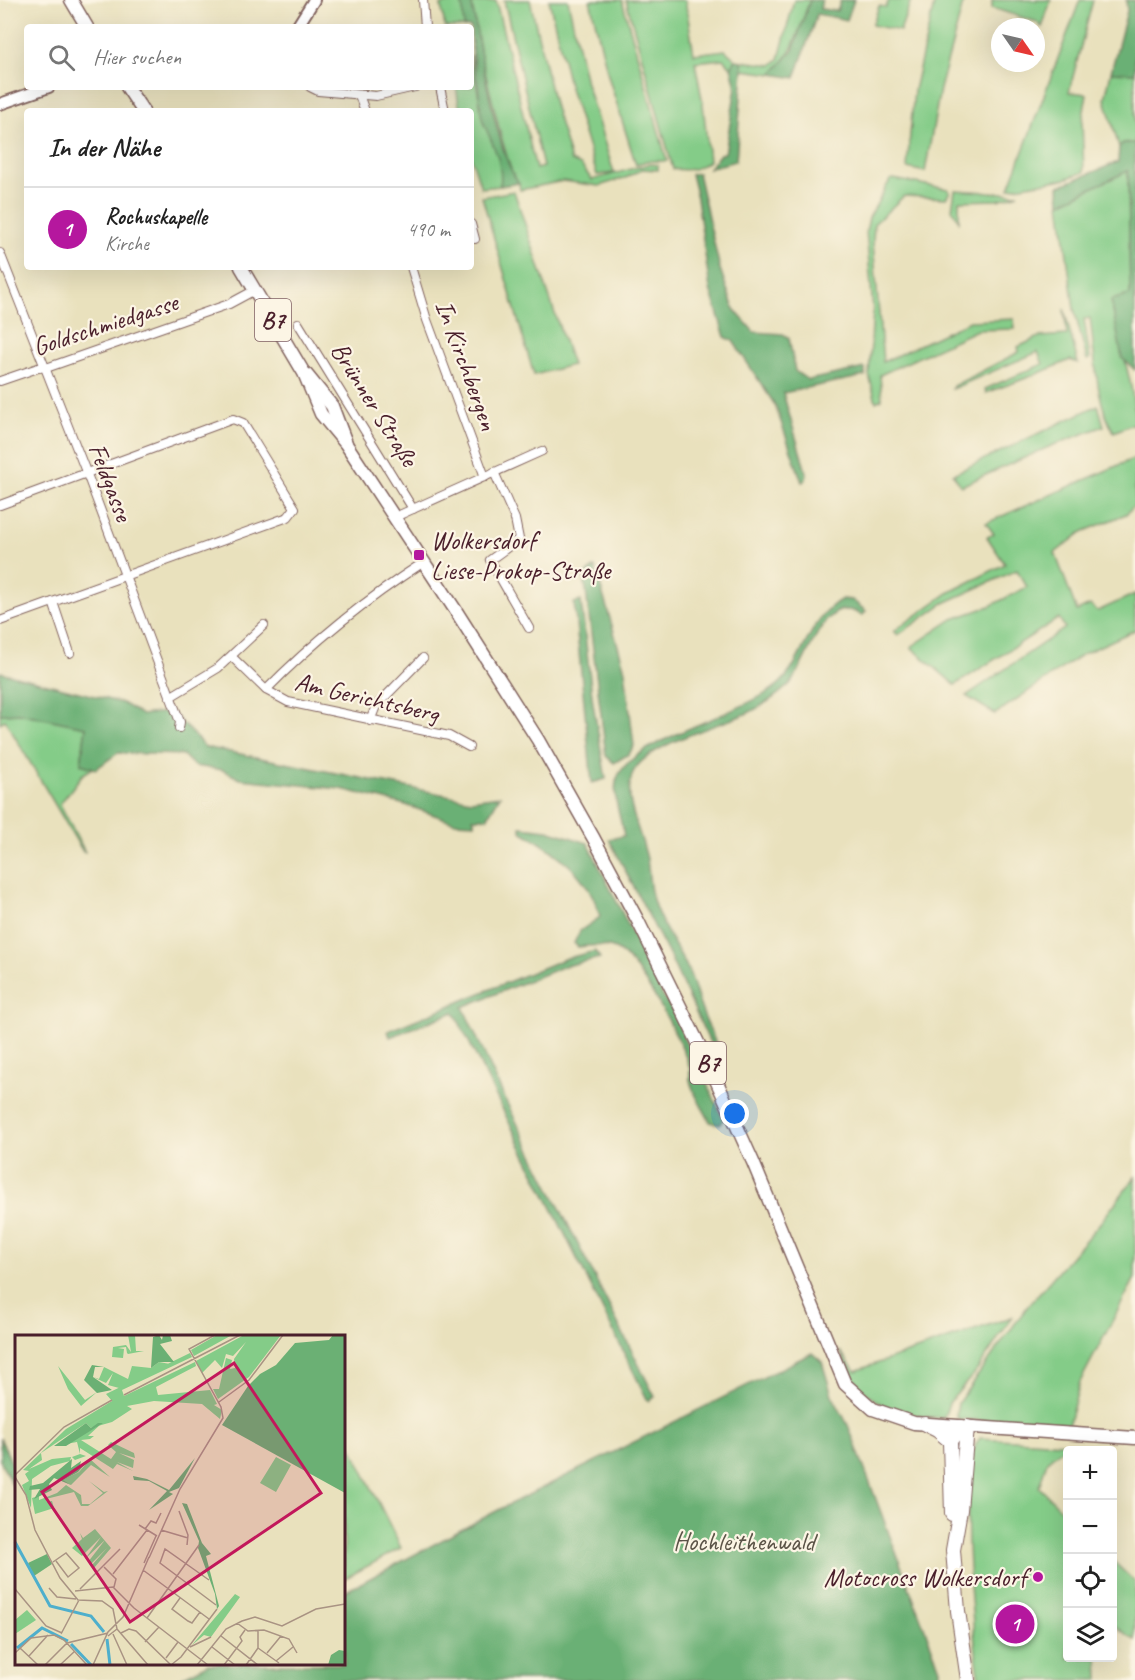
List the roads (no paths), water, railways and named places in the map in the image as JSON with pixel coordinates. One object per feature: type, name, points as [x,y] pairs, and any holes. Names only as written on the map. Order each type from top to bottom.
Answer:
[{"type":"highway","points":[[925,1424],[937,1430],[950,1442]]},
{"type":"highway","points":[[963,1427],[950,1442],[952,1512],[955,1528],[955,1585],[968,1680]]},
{"type":"highway","points":[[955,1528],[960,1510],[963,1427]]},
{"type":"main road","points":[[71,0],[85,24]]},
{"type":"main road","points":[[129,90],[141,108]]},
{"type":"main road","name":"Brünner Straße","points":[[243,270],[304,373],[321,414],[346,444],[424,562],[522,715],[594,839],[712,1071],[753,1162],[840,1376],[850,1390],[873,1409],[898,1419],[925,1424]]},
{"type":"main road","name":"B7","points":[[925,1424],[1135,1438]]},
{"type":"street","points":[[299,24],[314,0]]},
{"type":"street","points":[[423,0],[425,24]]},
{"type":"street","points":[[0,104],[40,90]]},
{"type":"street","points":[[314,90],[359,95],[390,94],[404,90]]},
{"type":"street","points":[[441,90],[444,108]]},
{"type":"street","points":[[359,95],[364,108]]},
{"type":"street","name":"Feldgasse","points":[[0,253],[87,474],[170,697],[179,728]]},
{"type":"street","name":"In Kirchbergen","points":[[412,270],[427,320],[485,477]]},
{"type":"street","name":"Goldschmiedgasse","points":[[0,381],[229,304],[255,290]]},
{"type":"street","name":"Brünner Straße","points":[[298,323],[413,509]]},
{"type":"street","points":[[0,505],[238,420],[294,505],[294,512],[288,517],[0,621]]},
{"type":"street","points":[[395,518],[542,452]]},
{"type":"street","points":[[494,472],[515,519],[519,538],[490,560],[529,627]]},
{"type":"street","points":[[266,690],[348,614],[391,582],[424,562]]},
{"type":"street","points":[[53,602],[70,653]]},
{"type":"street","points":[[170,697],[195,684],[232,657],[264,625]]},
{"type":"street","name":"Am Gerichtsberg","points":[[232,657],[266,690],[288,702],[449,736],[470,747]]},
{"type":"street","points":[[370,721],[375,706],[423,658]]},
{"type":"place","name":"Wolkersdorf Liese-Prokop-Straße","points":[[419,555]]},
{"type":"place","name":"Motocross Wolkersdorf","points":[[1038,1577]]},
{"type":"place","name":"Rochuskapelle","points":[[1015,1624]]},
{"type":"park label","name":"Hochleithenwald","points":[[744,1541]]}]
